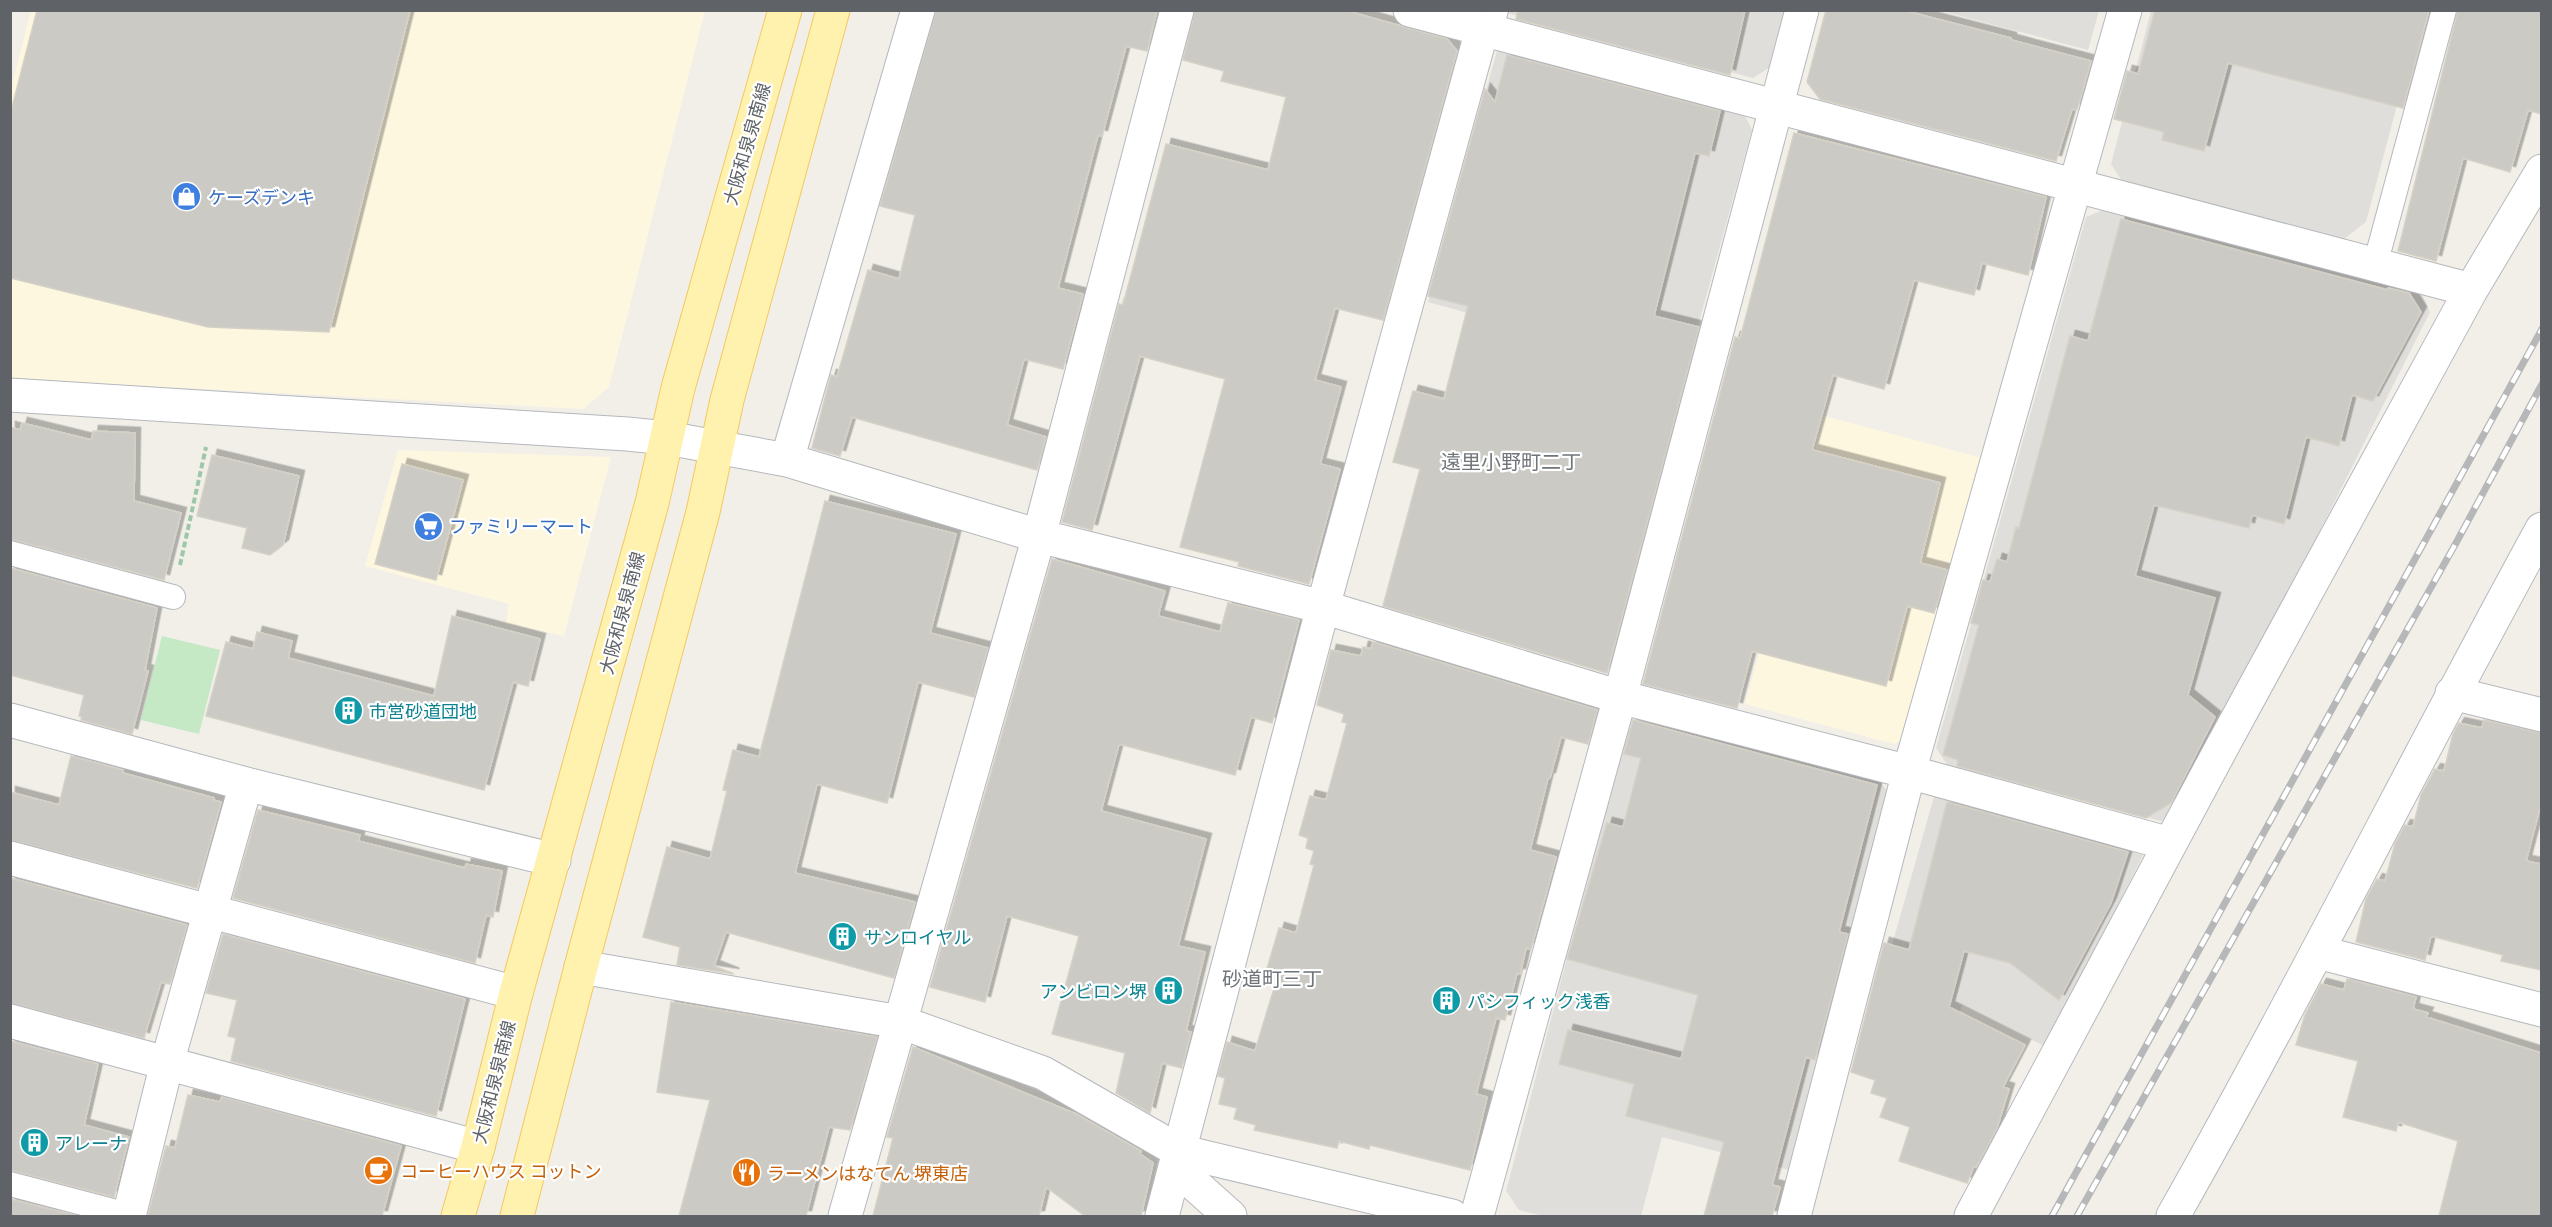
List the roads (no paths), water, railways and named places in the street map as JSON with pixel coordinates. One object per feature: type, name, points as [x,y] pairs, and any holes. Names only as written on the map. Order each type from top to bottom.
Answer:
[{"type":"main road","name":"大阪和泉泉南線","points":[[458,1216],[478,1147],[516,993],[652,503],[682,376],[785,10]]},
{"type":"main road","points":[[517,1216],[703,512],[727,400],[833,10]]},
{"type":"street","points":[[787,460],[918,10]]},
{"type":"street","points":[[845,1216],[1039,536],[1177,10]]},
{"type":"street","points":[[1410,10],[1489,24],[1776,107],[2471,290]]},
{"type":"street","points":[[1478,1216],[1620,697],[1802,10]]},
{"type":"street","points":[[1794,1216],[1909,772],[2125,10]]},
{"type":"street","points":[[1162,1216],[1323,607],[1489,24]]},
{"type":"street","points":[[1971,1216],[2471,290],[2541,171]]},
{"type":"street","points":[[10,395],[667,438],[787,460],[1039,536],[1323,607],[1620,697],[1909,772],[2170,844]]},
{"type":"street","points":[[2180,1215],[2452,693],[2541,529]]},
{"type":"street","points":[[2452,693],[2541,715]]},
{"type":"street","points":[[10,720],[246,784],[554,860]]},
{"type":"street","points":[[130,1216],[167,1064],[246,784]]},
{"type":"street","points":[[10,858],[516,993]]},
{"type":"street","points":[[2318,952],[2541,1010]]},
{"type":"street","points":[[581,967],[900,1022],[1043,1073],[1179,1151],[1452,1216]]},
{"type":"street","points":[[10,1021],[478,1147]]},
{"type":"street","points":[[1179,1151],[1193,1183],[1230,1216]]},
{"type":"lane","points":[[2375,265],[2444,10]]},
{"type":"lane","points":[[10,553],[173,597]]},
{"type":"lane","points":[[10,1184],[130,1216]]},
{"type":"railway","points":[[2052,1216],[2542,329]]},
{"type":"railway","points":[[2077,1216],[2456,543],[2542,384]]},
{"type":"place","name":"ケーズデンキ","points":[[187,197]]},
{"type":"place","name":"ファミリーマート","points":[[428,526]]},
{"type":"place","name":"市営砂道団地","points":[[348,711]]},
{"type":"place","name":"サンロイヤル","points":[[843,937]]},
{"type":"place","name":"アンビロン堺","points":[[1168,991]]},
{"type":"place","name":"パシフィック浅香","points":[[1446,1001]]},
{"type":"place","name":"アレーナ","points":[[34,1143]]},
{"type":"place","name":"コーヒーハウス コットン","points":[[379,1171]]},
{"type":"place","name":"ラーメンはなてん 堺東店","points":[[746,1173]]},
{"type":"district","name":"遠里小野町二丁","points":[[1511,462]]},
{"type":"district","name":"砂道町三丁","points":[[1272,979]]}]
